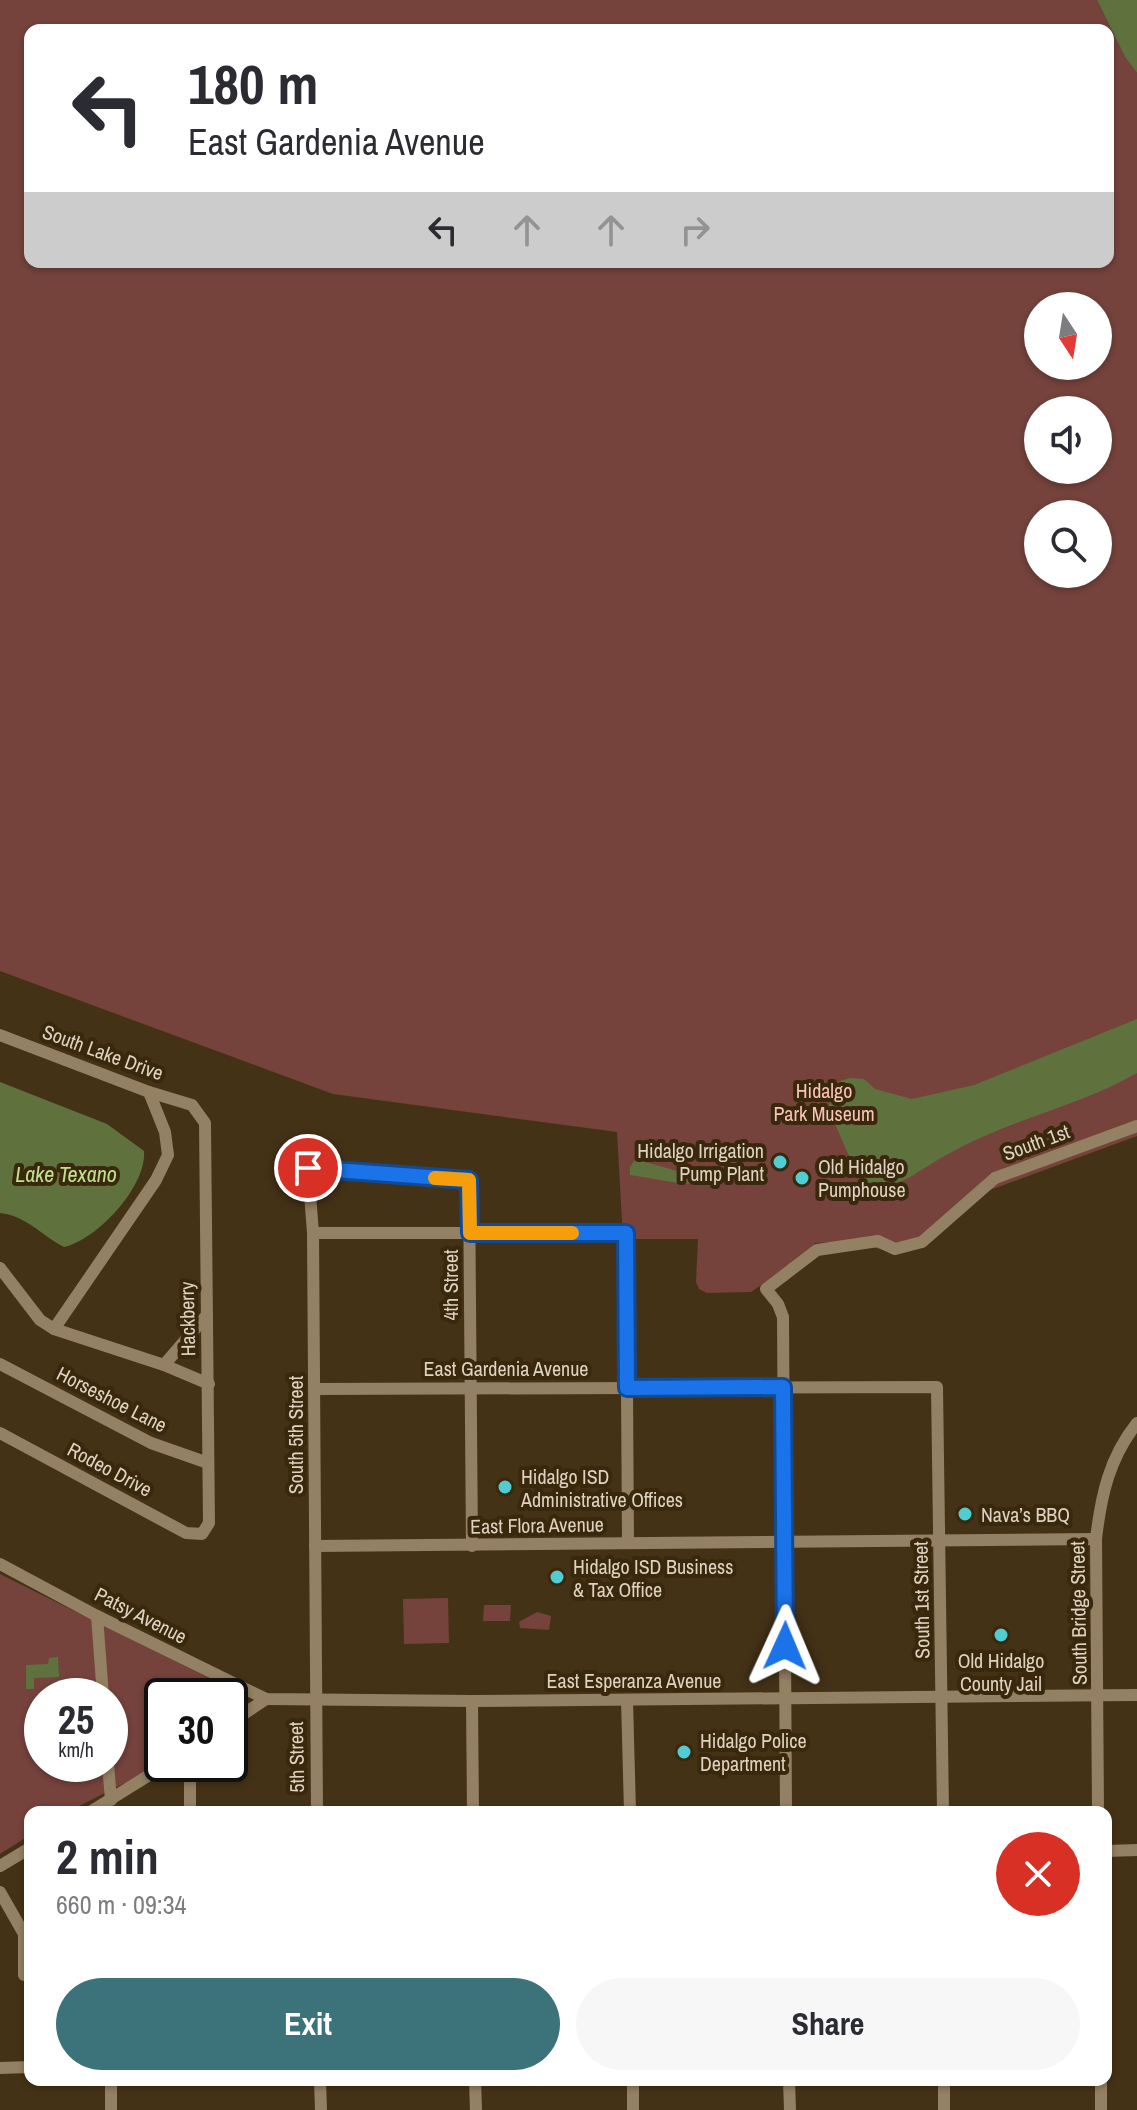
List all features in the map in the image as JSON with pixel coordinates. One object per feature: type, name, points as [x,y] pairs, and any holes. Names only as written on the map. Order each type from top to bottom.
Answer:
[{"type":"street","name":"South Lake Drive","points":[[0,1035],[149,1092],[192,1105]]},
{"type":"street","points":[[54,1329],[156,1180],[168,1155],[165,1132],[149,1092]]},
{"type":"street","name":"Hackberry","points":[[192,1105],[205,1123],[209,1523],[202,1534]]},
{"type":"street","name":"South 1st","points":[[783,1387],[782,1312],[766,1289],[817,1250],[878,1241],[895,1249],[922,1242],[995,1178],[1137,1126]]},
{"type":"street","name":"4th Street","points":[[308,1168],[469,1180],[472,1546]]},
{"type":"street","name":"South 5th Street","points":[[308,1168],[313,1233],[316,1701]]},
{"type":"street","points":[[313,1233],[626,1233],[628,1543]]},
{"type":"street","points":[[0,1268],[40,1320],[54,1329],[164,1365],[209,1384]]},
{"type":"street","points":[[164,1365],[207,1315]]},
{"type":"street","name":"Horseshoe Lane","points":[[0,1364],[151,1443],[208,1463]]},
{"type":"street","points":[[783,1387],[786,1806]]},
{"type":"street","name":"East Gardenia Avenue","points":[[315,1389],[937,1387]]},
{"type":"street","name":"South 1st Street","points":[[937,1387],[943,1806]]},
{"type":"street","name":"South Bridge Street","points":[[1098,1806],[1096,1539],[1102,1497],[1113,1458],[1137,1423]]},
{"type":"street","name":"Rodeo Drive","points":[[0,1433],[186,1533],[202,1534]]},
{"type":"street","name":"East Flora Avenue","points":[[315,1546],[1096,1539]]},
{"type":"street","name":"Patsy Avenue","points":[[0,1564],[97,1616],[266,1699]]},
{"type":"street","points":[[97,1616],[102,1678]]},
{"type":"street","name":"East Esperanza Avenue","points":[[266,1699],[472,1701],[1137,1695]]},
{"type":"street","points":[[248,1711],[266,1699]]},
{"type":"street","points":[[627,1700],[630,1806]]},
{"type":"street","name":"5th Street","points":[[316,1701],[317,1806]]},
{"type":"street","points":[[472,1701],[473,1806]]},
{"type":"street","points":[[100,1806],[144,1779]]},
{"type":"street","points":[[110,1782],[111,1800]]},
{"type":"street","points":[[190,1782],[190,1806]]},
{"type":"street","points":[[1112,1851],[1137,1850]]},
{"type":"street","points":[[0,1866],[24,1852]]},
{"type":"street","points":[[0,1892],[24,1934],[24,1975]]},
{"type":"street","points":[[0,2068],[24,2067]]},
{"type":"street","points":[[111,2086],[111,2110]]},
{"type":"street","points":[[320,2086],[321,2110]]},
{"type":"street","points":[[475,2086],[476,2110]]},
{"type":"street","points":[[633,2086],[633,2110]]},
{"type":"street","points":[[789,2086],[790,2110]]},
{"type":"street","points":[[944,2086],[944,2110]]},
{"type":"street","points":[[1101,2086],[1101,2110]]},
{"type":"green space","name":"Hidalgo Park Museum","points":[[0,0],[1097,0],[1109,24],[24,24],[24,268],[1114,268],[1114,35],[1137,73],[1137,1136],[990,1190],[934,1238],[889,1252],[854,1241],[815,1243],[810,1251],[751,1292],[707,1293],[699,1289],[696,1282],[698,1239],[623,1239],[617,1132],[333,1094],[0,971]]},
{"type":"green space","points":[[0,1574],[209,1678],[144,1678],[144,1772],[128,1782],[128,1678],[24,1678],[24,1782],[127,1782],[79,1806],[24,1806],[24,1839],[0,1854]]},
{"type":"green space","points":[[448,1598],[449,1643],[404,1644],[403,1599]]},
{"type":"green space","points":[[484,1605],[511,1605],[510,1621],[483,1621]]},
{"type":"green space","points":[[537,1612],[551,1616],[549,1630],[520,1628],[519,1622]]},
{"type":"water","points":[[1097,0],[1137,0],[1137,73],[1114,35],[1114,24],[1109,24]]},
{"type":"water","points":[[1137,1019],[1137,1073],[1085,1098],[983,1137],[908,1178],[871,1191],[847,1152],[828,1107],[840,1081],[850,1078],[864,1079],[875,1089],[912,1099],[974,1085]]},
{"type":"water","name":"Lake Texano","points":[[0,1082],[107,1124],[144,1151],[137,1180],[118,1210],[77,1242],[64,1247],[26,1222],[0,1213]]},
{"type":"water","points":[[639,1160],[701,1178],[702,1183],[678,1183],[630,1175],[630,1167]]},
{"type":"water","points":[[58,1657],[59,1677],[26,1678],[26,1665],[48,1664],[49,1658]]},
{"type":"slow traffic","points":[[435,1178],[469,1180],[470,1233],[572,1233]]},
{"type":"place","name":"Hidalgo Irrigation Pump Plant","points":[[780,1162]]},
{"type":"place","name":"Old Hidalgo Pumphouse","points":[[802,1178]]},
{"type":"place","name":"Hidalgo ISD Administrative Offices","points":[[505,1487]]},
{"type":"place","name":"Nava’s BBQ","points":[[965,1514]]},
{"type":"place","name":"Hidalgo ISD Business & Tax Office","points":[[557,1577]]},
{"type":"place","name":"Old Hidalgo County Jail","points":[[1001,1635]]},
{"type":"place","name":"Hidalgo Police Department","points":[[684,1752]]},
{"type":"route","points":[[308,1168],[469,1180],[470,1233],[626,1233],[627,1388],[783,1387],[785,1646]]}]
